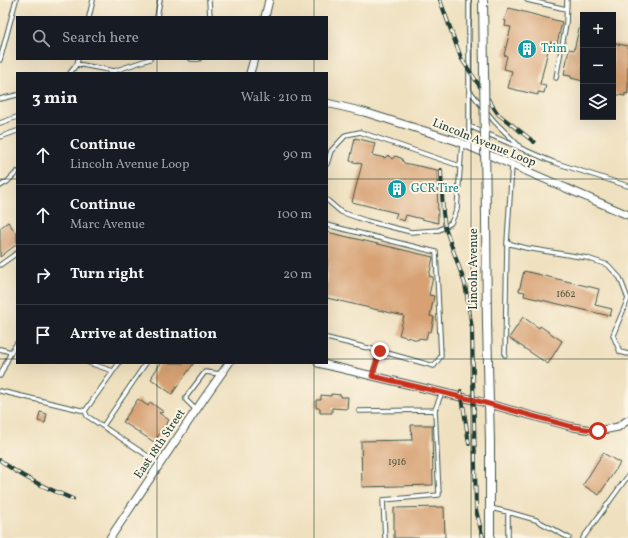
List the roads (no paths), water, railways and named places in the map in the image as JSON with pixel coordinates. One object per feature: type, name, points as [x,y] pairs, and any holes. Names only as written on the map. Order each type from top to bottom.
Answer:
[{"type":"street","points":[[265,16],[269,0]]},
{"type":"street","name":"Lincoln Avenue","points":[[483,0],[490,538]]},
{"type":"street","points":[[250,72],[254,60]]},
{"type":"street","name":"Lincoln Avenue Loop","points":[[328,103],[364,112],[462,144],[628,214]]},
{"type":"street","name":"East 18th Street","points":[[110,538],[228,364]]},
{"type":"street","points":[[322,364],[442,392],[573,427],[598,431],[618,427],[627,423]]},
{"type":"lane","points":[[0,60],[16,0]]},
{"type":"lane","points":[[88,16],[93,0]]},
{"type":"lane","points":[[157,16],[160,0]]},
{"type":"lane","points":[[209,0],[210,16]]},
{"type":"lane","points":[[469,0],[469,147]]},
{"type":"lane","points":[[527,0],[566,9]]},
{"type":"lane","points":[[556,78],[566,24],[567,0]]},
{"type":"lane","points":[[71,72],[77,64],[78,60]]},
{"type":"lane","points":[[77,64],[114,71],[147,60]]},
{"type":"lane","points":[[469,90],[494,121],[521,148]]},
{"type":"lane","points":[[0,99],[16,96]]},
{"type":"lane","points":[[0,123],[16,117]]},
{"type":"lane","points":[[469,126],[553,162],[628,186]]},
{"type":"lane","points":[[0,137],[16,131]]},
{"type":"lane","points":[[328,161],[331,151],[346,135],[360,132],[460,166]]},
{"type":"lane","points":[[328,201],[341,212],[366,221],[410,232],[439,230],[451,223],[457,209],[462,144]]},
{"type":"lane","points":[[505,355],[507,243],[512,165]]},
{"type":"lane","points":[[0,186],[7,182],[16,173]]},
{"type":"lane","points":[[328,225],[436,252],[441,356],[434,366],[328,338]]},
{"type":"lane","points":[[507,243],[526,248],[587,258],[608,265],[620,278],[628,299],[613,335],[620,352],[628,354]]},
{"type":"lane","points":[[0,265],[16,254]]},
{"type":"lane","points":[[0,376],[11,352],[16,345]]},
{"type":"lane","points":[[0,349],[11,352]]},
{"type":"lane","points":[[372,376],[380,351]]},
{"type":"lane","points":[[92,364],[113,371]]},
{"type":"lane","points":[[85,411],[118,364]]},
{"type":"lane","points":[[103,426],[145,364]]},
{"type":"lane","points":[[196,410],[186,399],[191,391],[205,372],[221,374]]},
{"type":"lane","points":[[0,392],[85,411]]},
{"type":"lane","points":[[385,538],[383,500],[439,495],[435,410],[442,392]]},
{"type":"lane","points":[[359,411],[435,410]]},
{"type":"lane","points":[[85,411],[87,416],[160,464]]},
{"type":"lane","points":[[583,538],[628,476]]},
{"type":"lane","points":[[490,508],[536,520],[569,538]]},
{"type":"lane","points":[[508,512],[508,538]]},
{"type":"railway","points":[[440,0],[461,58],[498,114],[534,142]]},
{"type":"railway","points":[[441,170],[445,227],[465,284],[472,328],[476,510],[483,538]]},
{"type":"railway","points":[[461,391],[469,444]]},
{"type":"railway","points":[[0,460],[44,487],[73,499]]},
{"type":"place","name":"Trim","points":[[527,49]]},
{"type":"place","name":"GCR Tire","points":[[397,189]]}]
